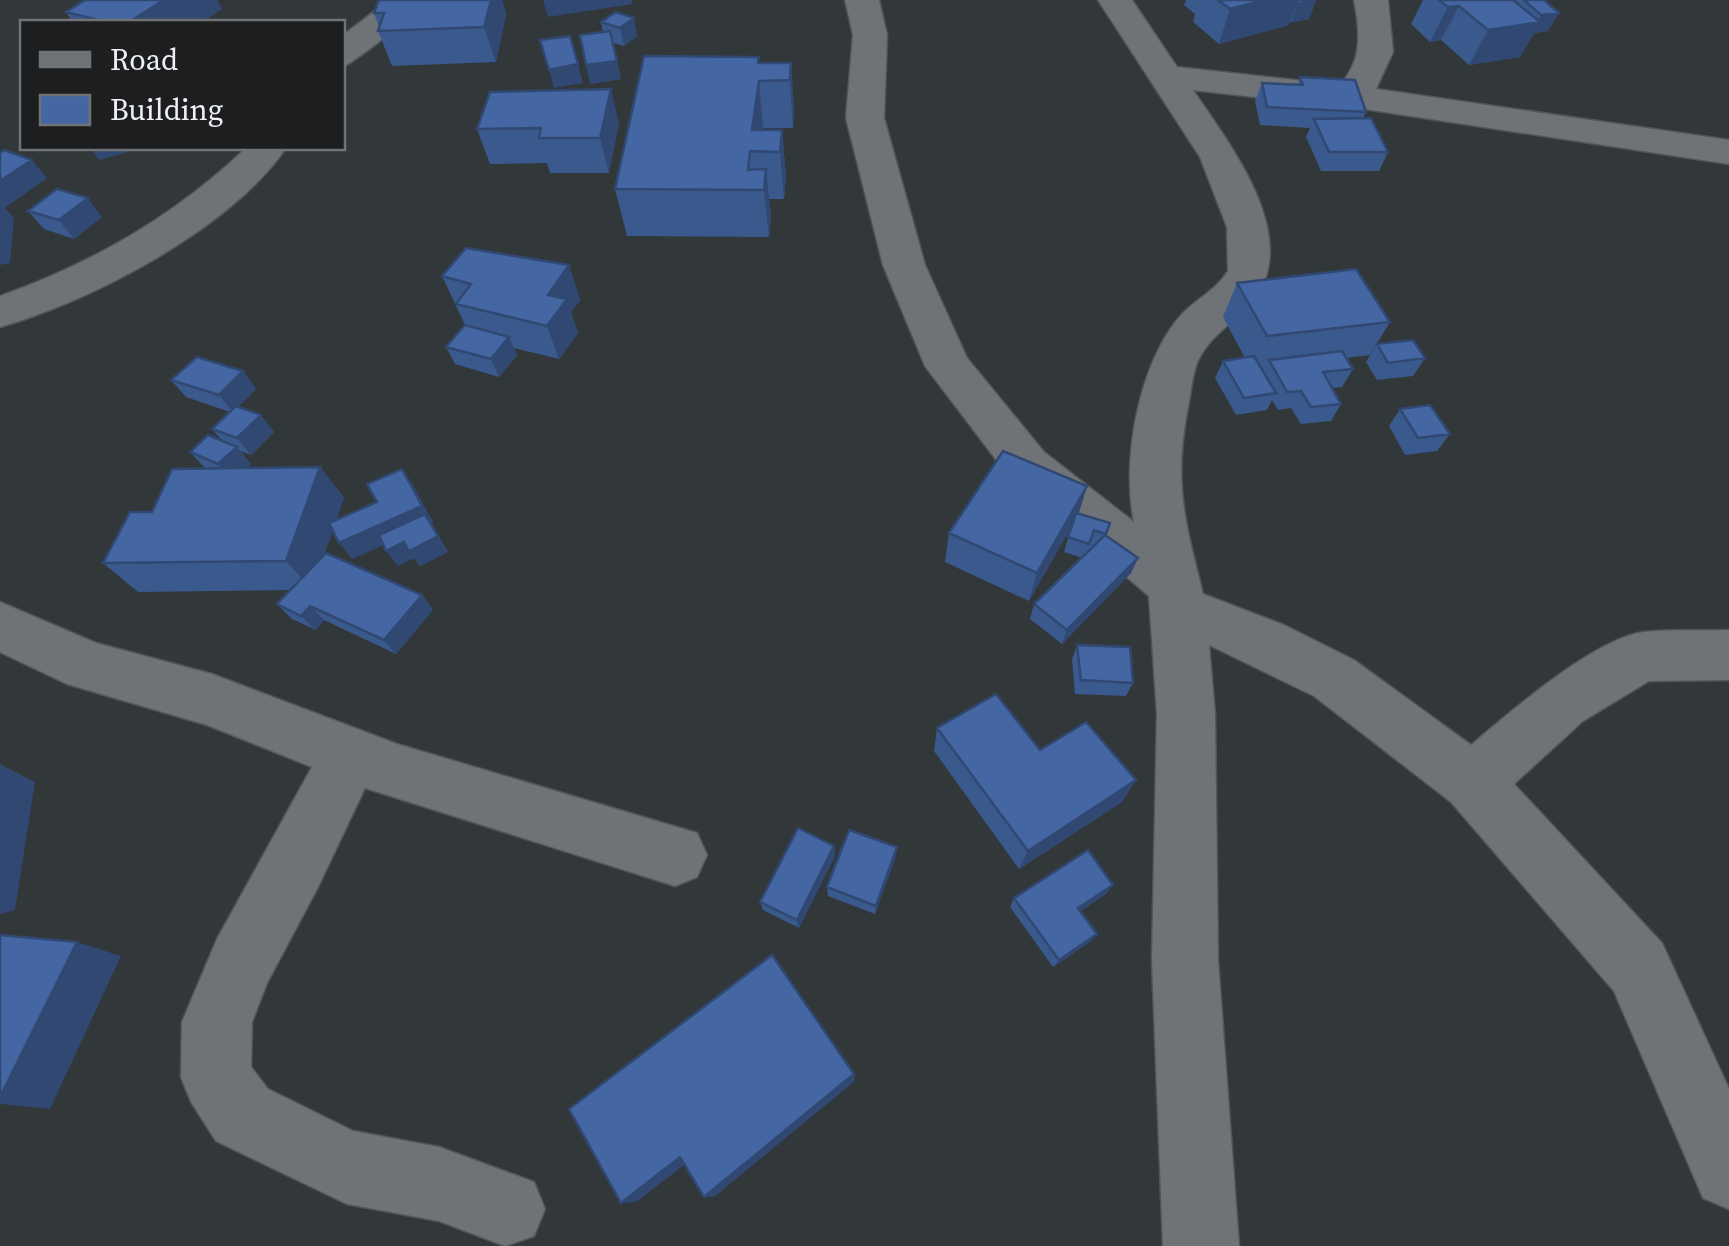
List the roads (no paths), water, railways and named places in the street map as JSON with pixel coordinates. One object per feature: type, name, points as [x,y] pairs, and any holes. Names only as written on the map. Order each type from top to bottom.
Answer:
[{"type":"street","points":[[345,54],[362,35],[411,0]]},
{"type":"street","points":[[862,0],[870,35],[865,118],[904,266],[948,366],[1027,464],[1175,596],[1334,678],[1472,782],[1638,967],[1729,1172]]},
{"type":"street","points":[[1115,0],[1219,157],[1248,227],[1249,270],[1238,289],[1196,326],[1174,363],[1154,454],[1156,508],[1175,596],[1186,714],[1185,960],[1202,1246]]},
{"type":"street","points":[[1350,96],[1367,79],[1377,45],[1370,0]]},
{"type":"street","points":[[1164,76],[1350,96],[1729,152]]},
{"type":"street","points":[[0,312],[119,259],[186,217],[244,173],[265,150]]},
{"type":"street","points":[[0,626],[86,666],[212,700],[396,772],[675,855]]},
{"type":"street","points":[[1472,782],[1563,703],[1641,657],[1729,655]]},
{"type":"street","points":[[350,754],[296,865],[241,963],[217,1022],[216,1077],[242,1115],[347,1166],[440,1184],[507,1208]]}]
